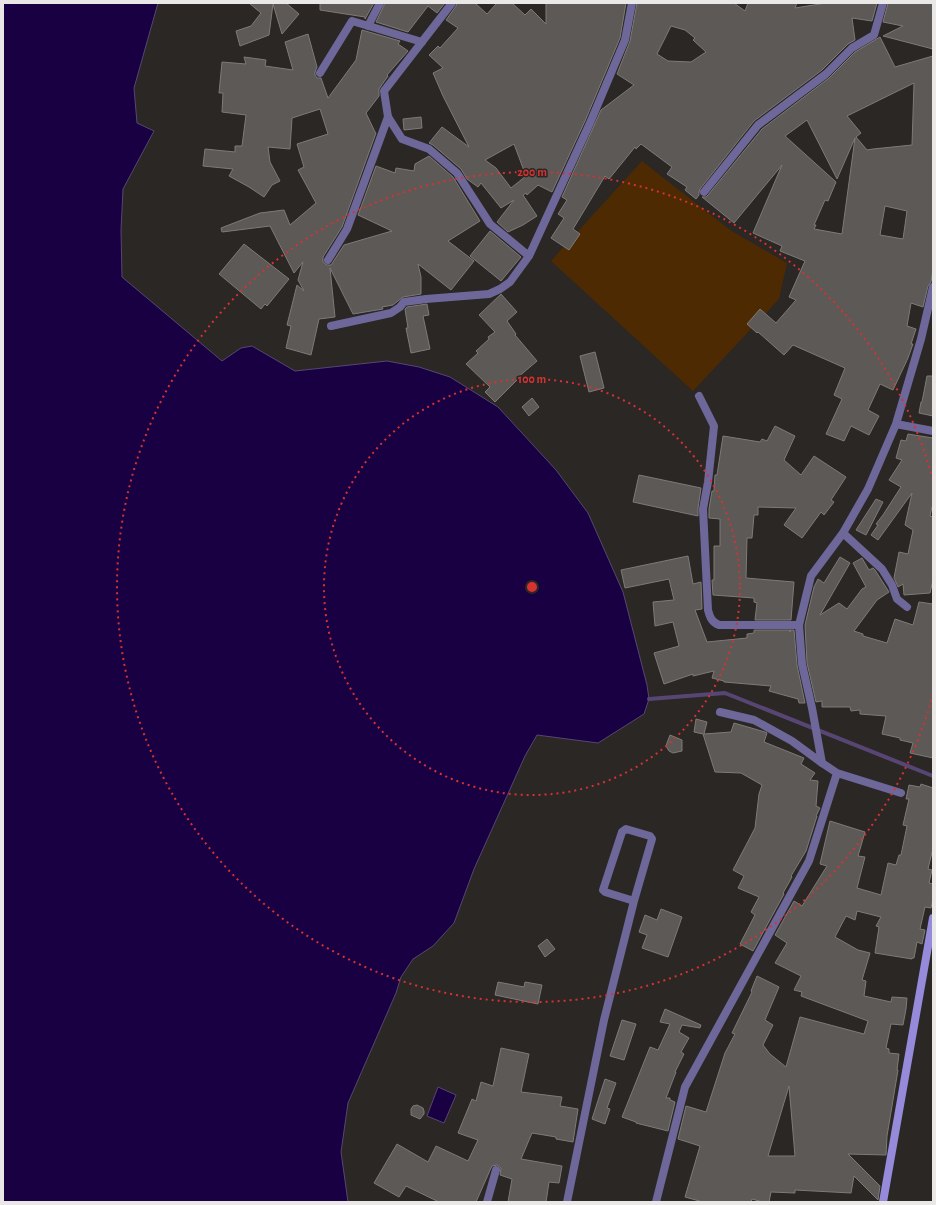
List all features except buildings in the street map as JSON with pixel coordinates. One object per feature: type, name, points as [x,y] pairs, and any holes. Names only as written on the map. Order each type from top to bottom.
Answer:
[{"type":"street","points":[[368,26],[380,3]]},
{"type":"street","points":[[452,3],[384,91],[388,117],[402,139],[429,149],[457,173],[490,224],[529,256]]},
{"type":"street","points":[[331,326],[391,313],[404,302],[489,294],[510,282],[529,256],[590,123],[625,40],[632,3]]},
{"type":"street","points":[[704,192],[758,125],[826,74],[852,48],[874,35],[883,3]]},
{"type":"street","points":[[320,73],[352,21],[422,42]]},
{"type":"street","points":[[328,260],[347,229],[388,117]]},
{"type":"street","points":[[822,763],[802,664],[800,625],[811,576],[842,534],[868,489],[896,424],[921,339],[933,287]]},
{"type":"street","points":[[699,396],[714,426],[708,482],[703,509],[708,610],[710,617],[713,622],[719,626],[800,625]]},
{"type":"street","points":[[896,424],[933,431]]},
{"type":"street","points":[[842,534],[882,569],[892,585],[897,599],[907,607]]},
{"type":"street","points":[[720,712],[754,720],[792,742],[837,773],[901,793]]},
{"type":"street","points":[[656,1202],[685,1087],[809,861],[837,773]]},
{"type":"street","points":[[567,1202],[604,1020],[634,901],[652,839],[650,836],[626,829],[622,832],[603,890],[605,892],[634,901]]},
{"type":"street","points":[[883,1202],[933,918]]},
{"type":"street","points":[[487,1202],[496,1170]]},
{"type":"shaded area","points":[[3,3],[158,3],[134,88],[137,123],[154,131],[123,189],[121,230],[122,277],[222,361],[241,348],[252,346],[295,371],[387,361],[419,367],[450,377],[498,407],[556,470],[588,513],[623,592],[647,685],[649,699],[644,714],[598,743],[537,735],[525,756],[474,869],[454,923],[433,946],[413,959],[401,977],[396,993],[348,1103],[341,1152],[348,1202],[3,1202]]},
{"type":"shaded area","points":[[642,161],[730,230],[787,263],[779,299],[693,391],[551,261]]},
{"type":"shaded area","points":[[438,1087],[456,1095],[444,1123],[427,1116]]},
{"type":"waterway","points":[[649,699],[725,693],[933,776]]}]
